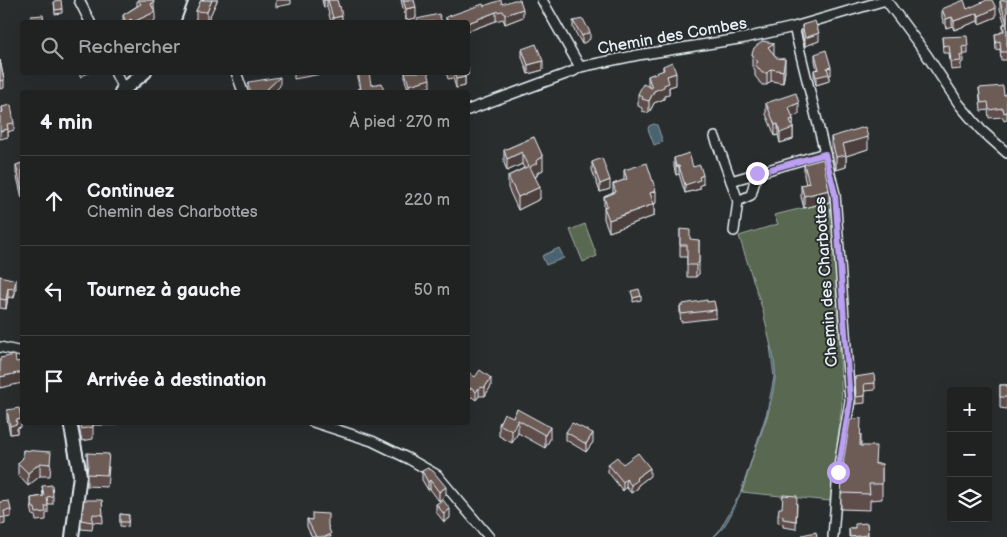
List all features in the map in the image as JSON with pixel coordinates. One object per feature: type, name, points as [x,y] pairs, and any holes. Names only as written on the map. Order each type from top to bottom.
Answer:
[{"type":"main road","points":[[189,20],[196,0]]},
{"type":"main road","points":[[123,90],[141,75]]},
{"type":"main road","points":[[71,425],[80,475],[72,537]]},
{"type":"street","points":[[78,0],[89,20]]},
{"type":"street","points":[[542,0],[580,67]]},
{"type":"street","points":[[886,0],[926,54],[958,104],[981,130],[1007,154]]},
{"type":"street","name":"Chemin des Combes","points":[[470,109],[574,71],[580,67],[638,54],[745,38],[794,27],[886,0]]},
{"type":"street","name":"Chemin des Charbottes","points":[[794,27],[835,194],[850,401],[838,472],[833,537]]},
{"type":"street","points":[[116,75],[122,90]]},
{"type":"street","points":[[237,75],[242,90]]},
{"type":"street","points":[[715,137],[738,201],[734,231]]},
{"type":"street","points":[[731,181],[825,154]]},
{"type":"street","points":[[738,201],[751,195],[757,173]]},
{"type":"street","points":[[0,348],[20,352]]},
{"type":"street","points":[[322,425],[372,441],[409,458],[437,475],[489,537]]},
{"type":"green space","points":[[833,201],[842,404],[830,501],[742,492],[768,414],[775,377],[763,311],[739,236],[778,224],[774,215]]},
{"type":"green space","points":[[585,224],[597,256],[583,262],[570,230]]},
{"type":"water","points":[[657,125],[663,142],[654,145],[648,129],[649,126]]},
{"type":"water","points":[[559,248],[564,258],[546,265],[542,256]]},
{"type":"water","points":[[770,346],[775,367],[774,389],[766,418],[745,480],[767,412],[774,377]]},
{"type":"water","points":[[740,494],[727,522],[720,531],[713,537],[719,531]]},
{"type":"building","points":[[61,0],[62,9],[55,10],[54,1]]},
{"type":"building","points":[[138,0],[153,0],[154,2],[151,4],[155,12],[137,20],[125,20],[123,15],[141,4]]},
{"type":"building","points":[[201,0],[212,0],[207,12],[196,11]]},
{"type":"building","points":[[328,0],[337,0],[342,16],[333,18]]},
{"type":"building","points":[[403,0],[414,0],[416,7],[406,9]]},
{"type":"building","points":[[501,0],[502,4],[520,0],[523,9],[505,15],[503,11],[496,12],[470,22],[470,20],[447,20],[446,17],[483,4],[484,6]]},
{"type":"building","points":[[964,0],[967,9],[987,0],[992,0],[996,8],[979,16],[978,13],[954,21],[952,17],[946,19],[942,9]]},
{"type":"building","points":[[1007,0],[1007,23],[1000,1]]},
{"type":"building","points":[[439,14],[441,20],[417,20]]},
{"type":"building","points":[[43,15],[44,20],[32,20],[31,16]]},
{"type":"building","points":[[583,19],[590,32],[582,36],[573,21]]},
{"type":"building","points":[[815,21],[819,33],[805,38],[802,25]]},
{"type":"building","points":[[1003,24],[1007,24],[1007,52],[1001,52],[1000,41],[996,42],[995,34],[1004,31]]},
{"type":"building","points":[[967,36],[968,46],[962,47],[963,55],[960,55],[961,61],[951,62],[949,45],[943,46],[942,37]]},
{"type":"building","points":[[762,41],[774,43],[768,47],[777,58],[785,59],[783,71],[771,69],[767,73],[762,73],[755,64],[758,62],[752,54],[754,48]]},
{"type":"building","points":[[536,44],[543,61],[528,65],[522,49]]},
{"type":"building","points":[[826,50],[831,67],[827,68],[829,74],[816,77],[814,70],[819,69],[815,54]]},
{"type":"building","points":[[0,60],[4,80],[0,81]]},
{"type":"building","points":[[672,62],[676,73],[667,76],[669,83],[654,91],[649,101],[642,99],[643,97],[638,94],[643,84],[652,88],[648,76],[664,70],[663,66]]},
{"type":"building","points":[[359,75],[369,75],[371,85],[382,83],[384,90],[357,90],[361,89]]},
{"type":"building","points":[[406,75],[429,75],[430,79],[409,85]]},
{"type":"building","points":[[455,75],[464,75],[465,77],[456,79]]},
{"type":"building","points":[[280,77],[266,90],[250,90],[249,82]]},
{"type":"building","points":[[1003,86],[1004,95],[1007,95],[1007,112],[1004,113],[1003,108],[989,110],[988,102],[981,103],[979,88]]},
{"type":"building","points":[[796,93],[799,103],[789,107],[793,119],[790,120],[793,128],[780,133],[778,124],[775,125],[766,103]]},
{"type":"building","points":[[11,105],[14,123],[7,124],[8,129],[0,131],[2,107]]},
{"type":"building","points":[[865,127],[868,137],[843,144],[846,155],[836,157],[831,137]]},
{"type":"building","points":[[534,137],[543,157],[530,167],[540,187],[518,197],[508,176],[529,166],[522,152],[507,159],[504,150]]},
{"type":"building","points":[[689,153],[693,167],[700,165],[703,175],[699,177],[700,180],[685,185],[679,166],[676,166],[674,158]]},
{"type":"building","points":[[602,158],[610,180],[600,184],[592,162]]},
{"type":"building","points":[[823,159],[829,190],[804,196],[801,185],[809,183],[804,164]]},
{"type":"building","points":[[647,163],[656,191],[650,193],[654,204],[609,220],[604,207],[607,206],[604,197],[616,192],[613,184],[627,179],[624,170]]},
{"type":"building","points":[[20,164],[20,182],[16,165]]},
{"type":"building","points":[[680,229],[690,230],[690,239],[699,240],[699,262],[696,265],[687,265],[687,245],[680,245]]},
{"type":"building","points":[[0,276],[16,280],[14,289],[8,288],[6,300],[0,299]]},
{"type":"building","points":[[639,289],[641,296],[633,298],[631,291]]},
{"type":"building","points":[[707,300],[707,302],[714,301],[716,310],[681,314],[680,306],[683,306],[683,304]]},
{"type":"building","points":[[15,355],[16,362],[20,361],[20,372],[0,377],[0,358]]},
{"type":"building","points":[[480,370],[491,378],[485,387],[479,388],[476,392],[470,388],[470,373],[475,377]]},
{"type":"building","points":[[874,374],[875,383],[864,384],[865,396],[856,397],[855,377]]},
{"type":"building","points":[[1000,385],[1007,385],[1007,397],[1000,397]]},
{"type":"building","points":[[19,408],[20,419],[16,420],[17,424],[10,426],[7,410]]},
{"type":"building","points":[[517,409],[550,427],[545,435],[518,420],[512,431],[499,424],[504,413],[513,417]]},
{"type":"building","points":[[861,418],[860,446],[876,446],[875,464],[882,464],[882,484],[869,484],[870,494],[841,493],[850,420]]},
{"type":"building","points":[[572,423],[593,433],[586,444],[566,432]]},
{"type":"building","points":[[81,425],[93,425],[93,427],[82,429]]},
{"type":"building","points":[[23,450],[51,452],[50,464],[40,463],[28,473],[18,463],[23,458]]},
{"type":"building","points":[[87,453],[109,454],[107,475],[87,474]]},
{"type":"building","points":[[638,453],[650,468],[636,478],[638,480],[631,485],[626,479],[623,482],[608,464],[617,457],[623,464]]},
{"type":"building","points":[[428,468],[433,471],[446,487],[439,492],[430,480],[428,482],[422,471]]},
{"type":"building","points":[[52,485],[53,496],[47,497],[48,506],[45,506],[46,512],[36,513],[31,498],[44,496],[42,486]]},
{"type":"building","points":[[783,495],[797,496],[796,521],[783,519],[783,516],[778,515],[779,508],[782,508]]},
{"type":"building","points":[[84,500],[102,500],[103,515],[93,514],[92,522],[81,520]]},
{"type":"building","points":[[443,500],[450,509],[444,514],[436,504]]},
{"type":"building","points":[[9,501],[11,510],[4,511],[5,517],[0,518],[0,502]]},
{"type":"building","points":[[312,513],[328,514],[328,526],[331,534],[325,537],[316,537],[307,519],[312,520]]},
{"type":"building","points":[[120,514],[129,515],[128,522],[120,522]]},
{"type":"building","points":[[867,523],[868,535],[850,537],[849,528],[855,528],[855,524]]},
{"type":"building","points":[[816,532],[817,537],[803,537],[802,535]]},
{"type":"route","points":[[757,173],[825,154],[835,194],[850,401],[838,472]]}]
